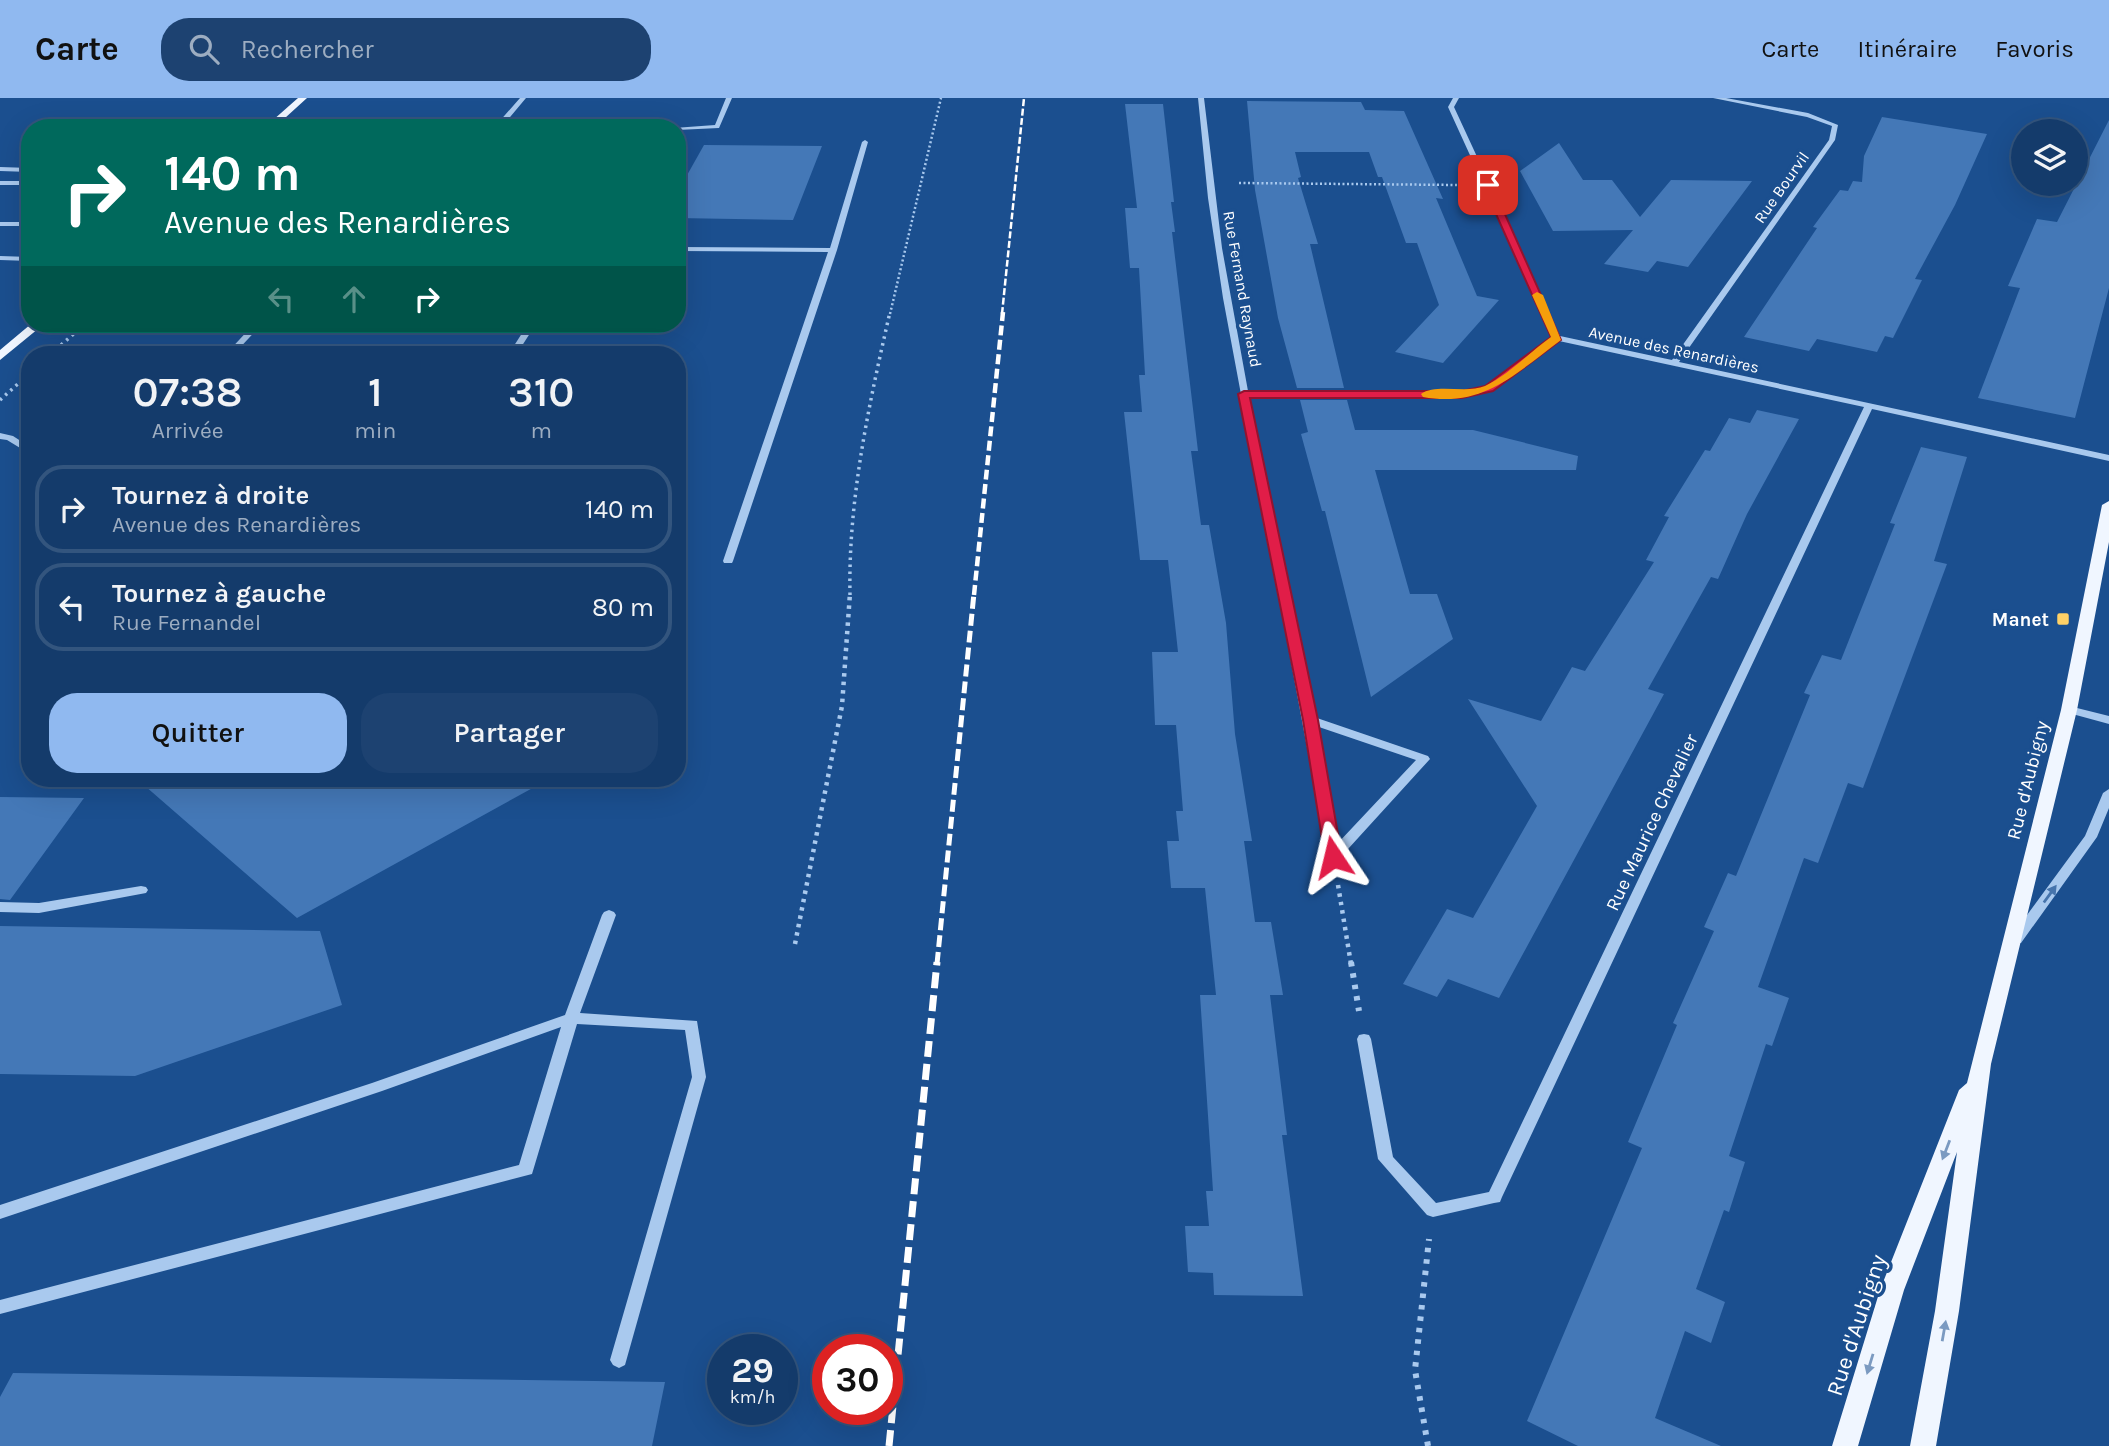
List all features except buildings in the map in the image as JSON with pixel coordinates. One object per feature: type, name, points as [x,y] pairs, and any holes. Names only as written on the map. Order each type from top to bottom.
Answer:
[{"type":"main road","points":[[278,119],[303,98]]},
{"type":"main road","points":[[0,356],[27,333]]},
{"type":"main road","name":"Rue d'Aubigny","points":[[1923,1446],[1947,1311],[1980,1064],[2069,710],[2109,505]]},
{"type":"main road","name":"Rue d'Aubigny","points":[[1846,1446],[1892,1290],[1980,1064]]},
{"type":"street","points":[[505,119],[523,98]]},
{"type":"street","points":[[686,128],[717,127],[729,98]]},
{"type":"street","name":"Rue Fernand Raynaud","points":[[1201,98],[1207,183],[1244,394],[1311,720],[1333,857]]},
{"type":"street","points":[[1244,394],[1462,394],[1489,388],[1557,338],[1451,107],[1456,98]]},
{"type":"street","name":"Rue Bourvil","points":[[1674,363],[1832,140],[1835,125],[1808,115],[1716,98]]},
{"type":"street","points":[[833,250],[865,142]]},
{"type":"street","points":[[0,169],[21,170]]},
{"type":"street","points":[[0,183],[21,183]]},
{"type":"street","points":[[0,224],[21,224]]},
{"type":"street","points":[[0,258],[21,259]]},
{"type":"street","points":[[237,346],[250,333]]},
{"type":"street","name":"Avenue des Renardières","points":[[1557,338],[2109,458]]},
{"type":"street","name":"Rue Maurice Chevalier","points":[[1433,1210],[1494,1197],[1869,406]]},
{"type":"street","points":[[0,436],[10,438],[21,445]]},
{"type":"street","points":[[2069,710],[2109,720]]},
{"type":"street","points":[[1311,720],[1424,759],[1333,857]]},
{"type":"street","points":[[2009,949],[2091,837],[2109,793]]},
{"type":"street","points":[[0,907],[39,908],[141,890]]},
{"type":"street","points":[[0,1307],[526,1170],[571,1018],[609,915]]},
{"type":"street","points":[[0,1212],[377,1087],[571,1018],[692,1025],[699,1077],[620,1360]]},
{"type":"street","points":[[1364,1040],[1386,1159],[1433,1210]]},
{"type":"lane","points":[[686,249],[833,250],[728,561]]},
{"type":"path","points":[[795,944],[842,706],[852,615],[849,539],[876,373],[941,98]]},
{"type":"path","points":[[1207,183],[1488,185]]},
{"type":"path","points":[[59,346],[74,333]]},
{"type":"path","points":[[0,400],[21,381]]},
{"type":"path","points":[[1333,857],[1364,1040]]},
{"type":"path","points":[[1428,1446],[1415,1370],[1433,1210]]},
{"type":"railway","points":[[1002,314],[1024,98]]},
{"type":"railway","points":[[974,595],[1003,312]]},
{"type":"railway","points":[[937,964],[974,593]]},
{"type":"railway","points":[[889,1446],[937,962]]},
{"type":"slow traffic","points":[[1427,394],[1462,394],[1489,388],[1557,338],[1537,295]]},
{"type":"place","name":"Manet","points":[[2063,619]]},
{"type":"route","points":[[1333,857],[1311,720],[1244,394],[1462,394],[1489,388],[1557,338],[1488,185]]}]
